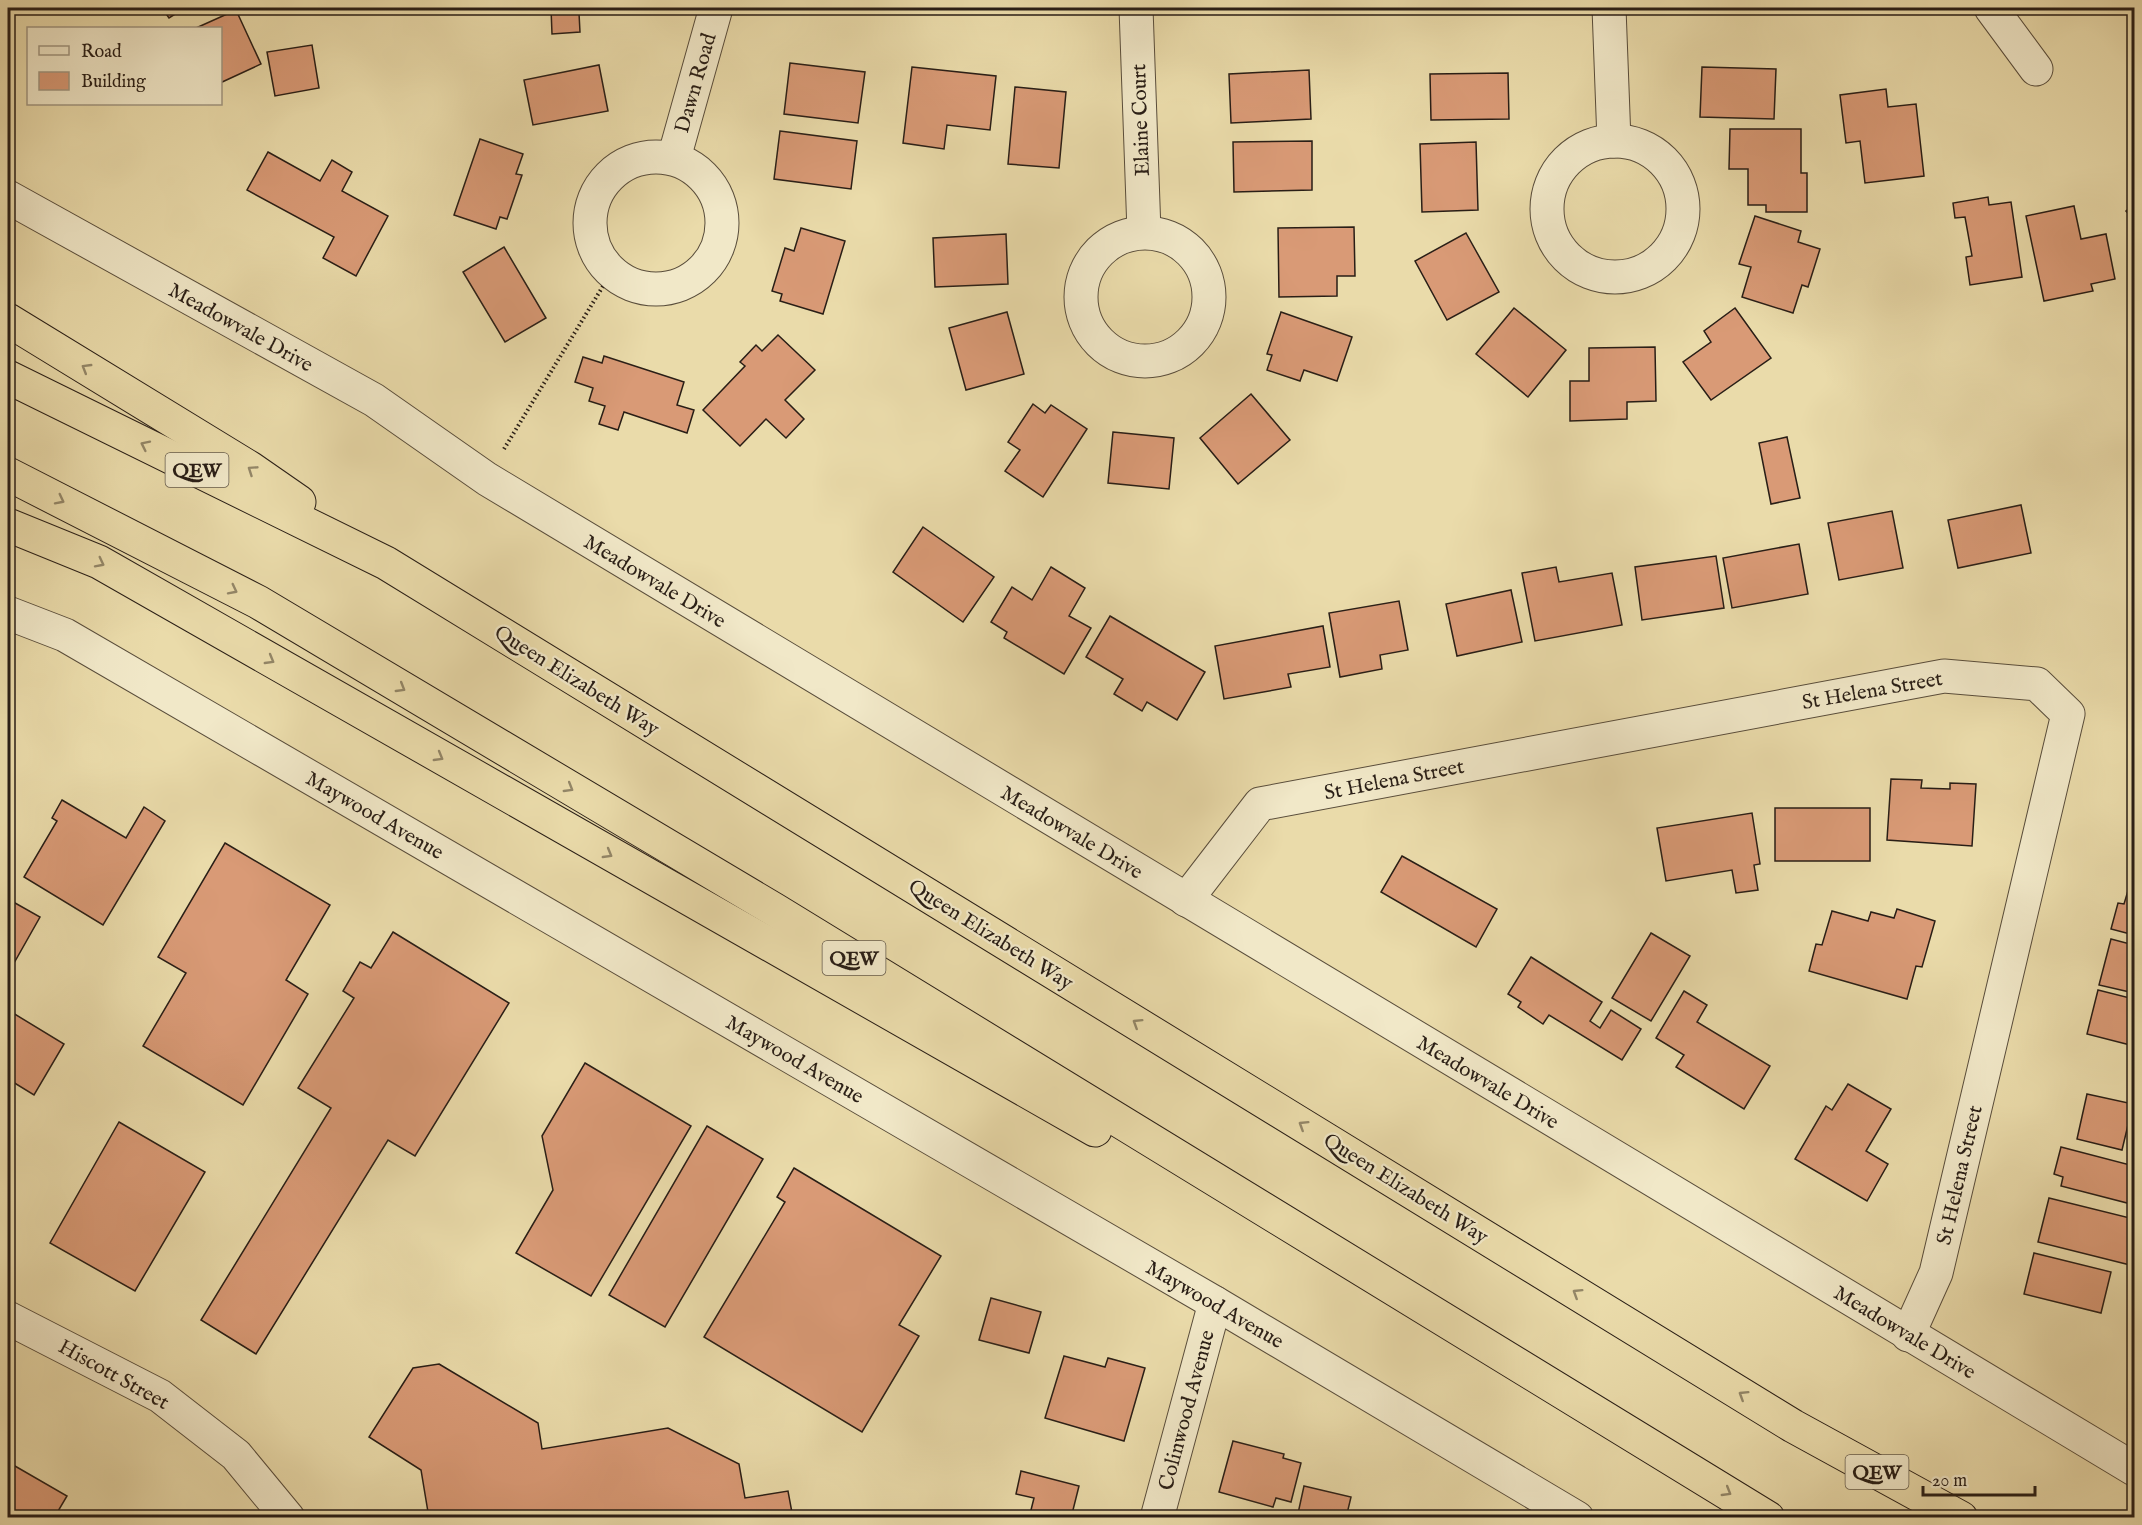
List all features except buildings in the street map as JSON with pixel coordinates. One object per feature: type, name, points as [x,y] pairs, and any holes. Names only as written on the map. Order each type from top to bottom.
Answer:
[{"type":"highway","points":[[8,320],[250,468],[386,563]]},
{"type":"highway","name":"Queen Elizabeth Way","points":[[8,377],[386,563],[1783,1420],[1961,1518]]},
{"type":"highway","name":"QEW","points":[[8,474],[258,602],[786,916],[1768,1518]]},
{"type":"highway","points":[[8,525],[99,562],[1685,1467]]},
{"type":"street","name":"Dawn Road","points":[[674,158],[716,8]]},
{"type":"street","name":"Elaine Court","points":[[1136,8],[1144,232]]},
{"type":"street","points":[[1609,8],[1614,141]]},
{"type":"street","points":[[1991,8],[2036,69]]},
{"type":"street","points":[[1614,141],[1637,145],[1658,156],[1673,173],[1682,195],[1683,218],[1676,240],[1663,259],[1643,272],[1621,278],[1598,276],[1577,266],[1560,252],[1550,232],[1546,211],[1549,190],[1558,170],[1574,155],[1593,144],[1614,141]]},
{"type":"street","name":"Dawn Road","points":[[652,156],[674,158],[694,167],[709,182],[720,202],[723,223],[720,244],[709,264],[693,279],[673,287],[651,289],[630,284],[612,273],[598,255],[590,234],[590,212],[597,191],[611,174],[630,161],[652,156]]},
{"type":"street","name":"Meadowvale Drive","points":[[8,197],[374,400],[487,479],[2134,1469]]},
{"type":"street","name":"Maywood Avenue","points":[[8,613],[65,635],[1215,1303],[1577,1518]]},
{"type":"street","name":"St Helena Street","points":[[1186,900],[1260,804],[1944,676],[2037,684],[2068,714],[1936,1273],[1908,1335]]},
{"type":"street","name":"Colinwood Avenue","points":[[1157,1518],[1215,1303]]},
{"type":"street","name":"Hiscott Street","points":[[8,1318],[160,1396],[236,1455],[288,1518]]},
{"type":"path","points":[[487,479],[612,273]]}]
